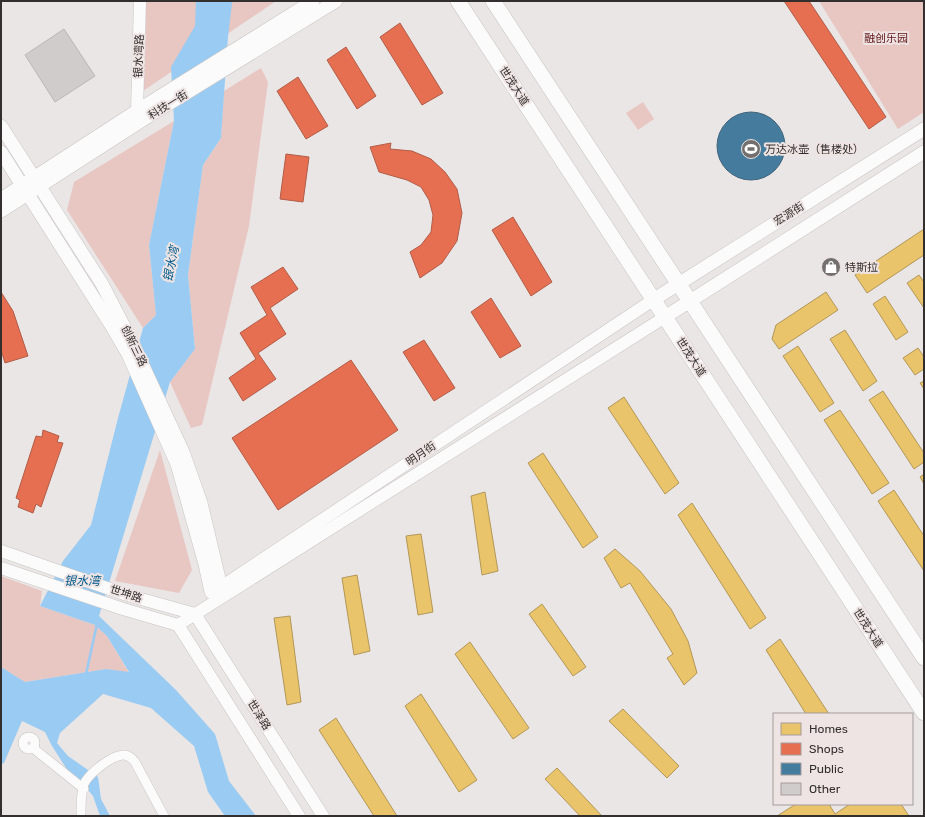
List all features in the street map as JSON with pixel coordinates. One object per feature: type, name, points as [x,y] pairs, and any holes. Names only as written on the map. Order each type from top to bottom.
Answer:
[{"type":"main road","name":"科技一街","points":[[257,43],[313,1]]},
{"type":"main road","name":"科技一街","points":[[1,211],[25,190],[140,113],[257,43],[336,1]]},
{"type":"main road","name":"世茂大道","points":[[458,1],[924,714]]},
{"type":"main road","points":[[493,1],[924,658]]},
{"type":"main road","name":"创新三路","points":[[1,126],[102,284],[116,310],[161,427],[177,464],[205,564],[216,590]]},
{"type":"main road","name":"宏源街","points":[[653,300],[924,129]]},
{"type":"main road","name":"创新三路","points":[[1,152],[111,325],[130,348],[166,413],[183,452],[201,503],[216,590]]},
{"type":"main road","name":"宏源街","points":[[665,317],[924,152]]},
{"type":"main road","name":"科技一街","points":[[1,199],[25,190]]},
{"type":"street","name":"银水湾路","points":[[140,1],[140,113]]},
{"type":"street","name":"明月街","points":[[195,614],[216,590],[653,300]]},
{"type":"street","name":"明月街","points":[[178,625],[665,317]]},
{"type":"street","name":"世坤路","points":[[1,551],[127,595],[195,614]]},
{"type":"street","name":"世坤路","points":[[1,568],[123,609],[178,625]]},
{"type":"street","name":"世泽路","points":[[195,614],[323,816]]},
{"type":"street","name":"世泽路","points":[[178,625],[299,816]]},
{"type":"street","points":[[33,748],[84,786]]},
{"type":"street","points":[[80,815],[84,786],[94,772],[112,758],[118,756],[130,756],[150,788],[164,816]]},
{"type":"green space","points":[[146,1],[276,1],[143,91]]},
{"type":"green space","name":"融创乐园","points":[[819,1],[924,1],[924,112],[898,129]]},
{"type":"green space","points":[[261,68],[268,82],[249,226],[202,425],[191,428],[170,382],[195,349],[188,275],[203,165],[221,138],[224,91]]},
{"type":"green space","points":[[643,102],[654,119],[638,130],[626,113]]},
{"type":"green space","points":[[174,121],[149,245],[156,315],[143,328],[67,210],[74,182]]},
{"type":"green space","points":[[160,450],[192,570],[179,593],[115,581]]},
{"type":"green space","points":[[1,576],[42,591],[40,606],[95,625],[107,636],[129,673],[106,669],[25,682],[1,667]]},
{"type":"water","points":[[196,1],[234,1],[232,3],[228,37],[221,138],[203,165],[188,275],[195,349],[170,382],[99,616],[176,690],[215,734],[229,781],[256,816],[225,816],[208,792],[194,746],[151,708],[103,694],[60,733],[57,743],[68,756],[98,777],[101,799],[110,816],[100,816],[93,796],[78,778],[68,771],[45,732],[22,721],[4,763],[1,764],[1,667],[25,682],[106,669],[129,672],[107,636],[95,625],[40,606],[63,561],[91,525],[118,418],[143,328],[156,315],[149,245],[174,121],[171,67],[195,26]]},
{"type":"building: Homes","points":[[924,229],[924,255],[867,293],[855,275]]},
{"type":"building: Homes","points":[[919,275],[924,282],[924,308],[907,283]]},
{"type":"building: Homes","points":[[826,292],[838,310],[779,349],[772,339],[776,325]]},
{"type":"building: Homes","points":[[885,296],[908,332],[896,340],[873,304]]},
{"type":"building: Homes","points":[[845,330],[877,381],[863,391],[830,339]]},
{"type":"building: Homes","points":[[798,346],[834,403],[820,412],[783,356]]},
{"type":"building: Homes","points":[[918,348],[924,357],[924,369],[915,375],[903,358]]},
{"type":"building: Homes","points":[[924,381],[924,389],[920,383]]},
{"type":"building: Homes","points":[[883,391],[924,453],[924,462],[914,469],[869,400]]},
{"type":"building: Homes","points":[[624,397],[679,483],[665,494],[608,408]]},
{"type":"building: Homes","points":[[840,410],[889,483],[872,494],[824,420]]},
{"type":"building: Homes","points":[[543,453],[598,537],[583,548],[528,463]]},
{"type":"building: Homes","points":[[924,474],[924,484],[920,477]]},
{"type":"building: Homes","points":[[894,490],[924,536],[924,571],[878,501]]},
{"type":"building: Homes","points":[[485,492],[498,571],[482,575],[471,496]]},
{"type":"building: Homes","points":[[692,503],[766,618],[750,629],[678,515]]},
{"type":"building: Homes","points":[[421,534],[433,612],[418,615],[406,536]]},
{"type":"building: Homes","points":[[615,549],[640,571],[671,609],[688,641],[697,673],[684,685],[667,658],[673,654],[630,583],[621,588],[604,558]]},
{"type":"building: Homes","points":[[357,575],[370,651],[354,655],[342,578]]},
{"type":"building: Homes","points":[[542,604],[586,667],[573,676],[529,614]]},
{"type":"building: Homes","points":[[290,616],[301,702],[287,705],[274,618]]},
{"type":"building: Homes","points":[[780,639],[828,713],[805,713],[766,650]]},
{"type":"building: Homes","points":[[470,642],[529,728],[513,739],[455,654]]},
{"type":"building: Homes","points":[[421,694],[477,780],[459,792],[405,706]]},
{"type":"building: Homes","points":[[623,709],[679,766],[667,778],[609,721]]},
{"type":"building: Homes","points":[[336,718],[397,816],[374,816],[319,730]]},
{"type":"building: Homes","points":[[557,768],[602,816],[580,816],[545,779]]},
{"type":"building: Homes","points":[[794,805],[830,805],[835,814],[848,805],[902,805],[909,816],[777,816]]},
{"type":"building: Shops","points":[[784,1],[809,1],[886,117],[869,129]]},
{"type":"building: Shops","points":[[400,23],[443,93],[422,105],[380,37]]},
{"type":"building: Shops","points":[[346,47],[376,96],[357,109],[327,60]]},
{"type":"building: Shops","points":[[298,77],[328,126],[306,139],[277,91]]},
{"type":"building: Shops","points":[[391,143],[390,149],[412,151],[431,159],[445,172],[457,189],[462,213],[457,241],[442,263],[420,278],[410,252],[421,245],[431,232],[433,215],[429,200],[421,187],[407,180],[379,172],[370,147]]},
{"type":"building: Shops","points":[[286,154],[309,157],[303,202],[280,199]]},
{"type":"building: Shops","points":[[513,217],[552,282],[531,296],[492,230]]},
{"type":"building: Shops","points":[[283,267],[298,289],[270,308],[286,334],[258,353],[276,379],[243,401],[229,378],[256,359],[240,333],[267,315],[251,287]]},
{"type":"building: Shops","points":[[1,292],[13,311],[28,356],[5,363],[1,350]]},
{"type":"building: Shops","points":[[491,298],[521,346],[500,358],[471,312]]},
{"type":"building: Shops","points":[[424,340],[455,388],[434,401],[403,352]]},
{"type":"building: Shops","points":[[351,360],[398,430],[278,510],[232,438]]},
{"type":"building: Shops","points":[[43,430],[59,436],[57,442],[63,443],[41,507],[36,504],[33,513],[18,507],[20,500],[16,498],[36,436],[42,437]]},
{"type":"building: Public","name":"万达冰壶（售楼处）","points":[[751,112],[764,115],[775,122],[782,133],[785,146],[782,159],[775,170],[764,177],[751,180],[738,177],[727,170],[720,159],[717,146],[720,133],[727,122],[738,115]]},
{"type":"building: Other","points":[[64,29],[95,76],[55,102],[25,55]]},
{"type":"waterway","name":"银水湾","points":[[86,674],[97,624]]},
{"type":"place","name":"万达冰壶（售楼处）","points":[[751,149]]},
{"type":"place","name":"特斯拉","points":[[831,267]]}]
